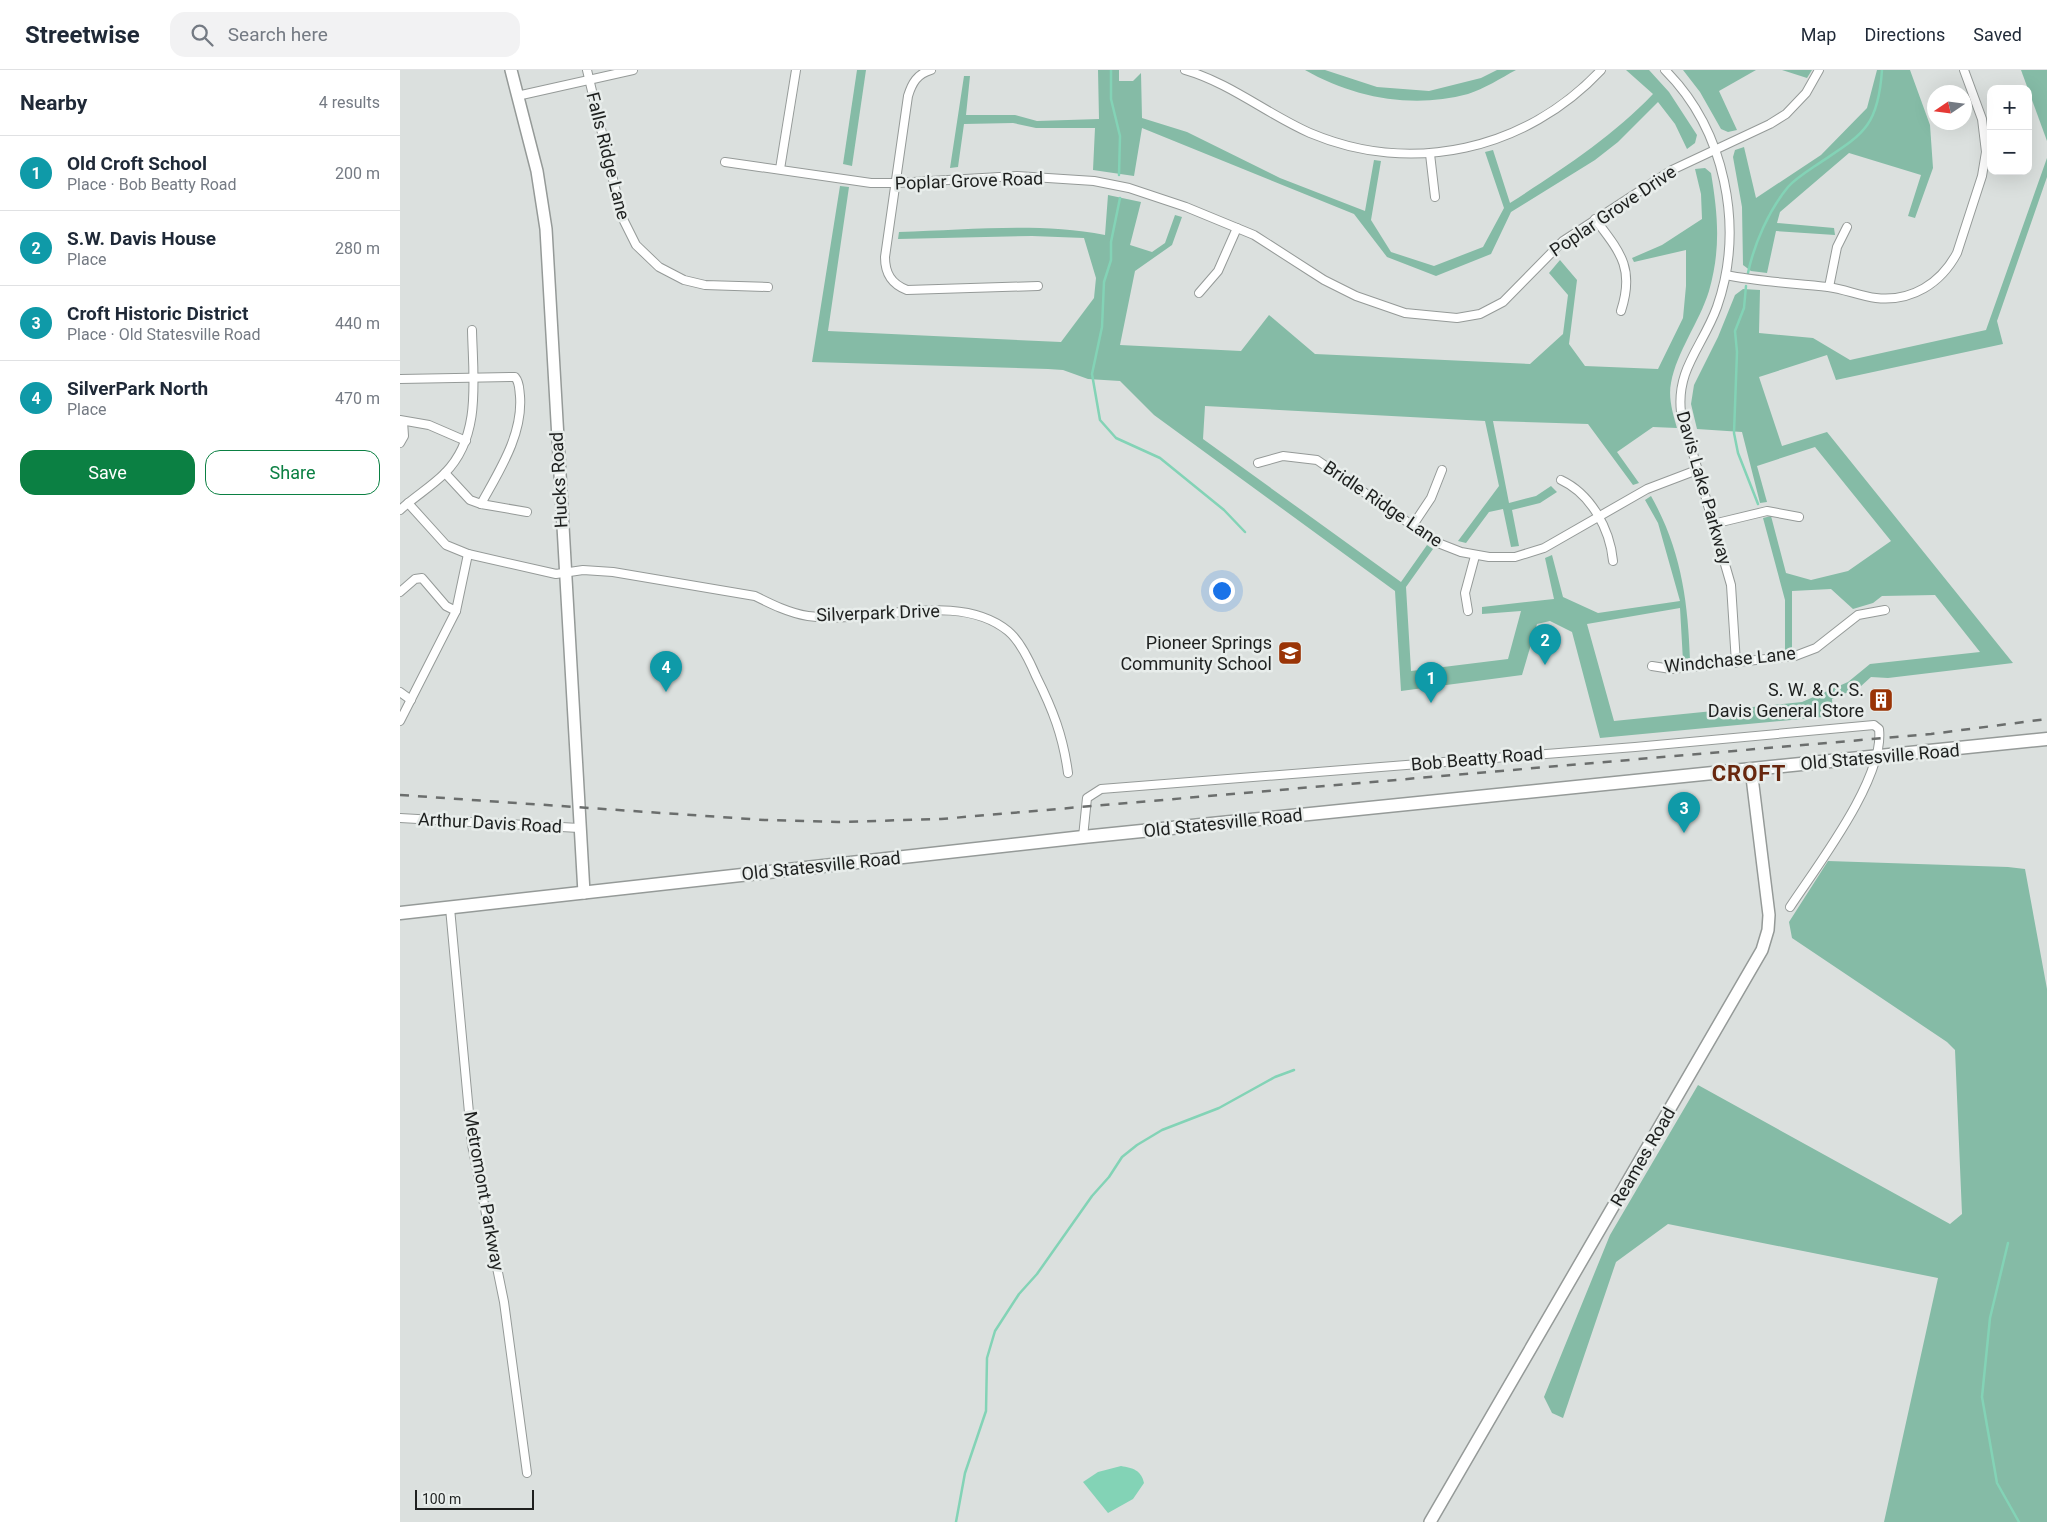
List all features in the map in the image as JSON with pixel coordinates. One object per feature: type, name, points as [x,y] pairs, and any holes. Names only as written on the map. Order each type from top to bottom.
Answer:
[{"type":"main road","name":"Hucks Road","points":[[510,70],[537,171],[546,229],[564,574],[584,893]]},
{"type":"main road","name":"Old Statesville Road","points":[[400,913],[1083,837],[2047,739]]},
{"type":"main road","name":"Reames Road","points":[[1430,1522],[1762,950],[1768,930],[1768,915],[1751,769]]},
{"type":"street","name":"Falls Ridge Lane","points":[[587,70],[622,217],[628,234],[645,255],[673,275],[695,283],[768,287]]},
{"type":"street","points":[[517,96],[633,70]]},
{"type":"street","points":[[780,169],[796,70]]},
{"type":"street","points":[[931,70],[921,74],[910,88],[885,257],[888,274],[897,286],[907,290],[1038,286]]},
{"type":"street","points":[[1185,70],[1204,76],[1294,125],[1338,143],[1380,152],[1430,154],[1472,147],[1526,127],[1566,103],[1601,70]]},
{"type":"street","name":"Davis Lake Parkway","points":[[1664,70],[1699,115],[1715,149],[1728,203],[1730,229],[1726,275],[1708,328],[1686,369],[1680,388],[1681,412],[1732,592],[1736,663]]},
{"type":"street","name":"Poplar Grove Drive","points":[[1237,228],[1254,235],[1324,280],[1356,296],[1405,313],[1458,318],[1480,314],[1503,302],[1548,254],[1595,219],[1672,170],[1770,124],[1786,114],[1806,93],[1820,70]]},
{"type":"street","points":[[1726,275],[1759,282],[1829,287],[1876,298],[1908,295],[1931,285],[1951,264],[1974,203],[1985,163],[1984,131],[1964,70]]},
{"type":"street","points":[[1430,154],[1435,197]]},
{"type":"street","name":"Poplar Grove Road","points":[[725,162],[871,183],[994,176],[1094,181],[1159,197],[1237,228]]},
{"type":"street","points":[[1595,219],[1614,243],[1626,266],[1628,285],[1621,311]]},
{"type":"street","points":[[1829,287],[1838,247],[1847,227]]},
{"type":"street","points":[[1199,293],[1218,271],[1237,228]]},
{"type":"street","points":[[400,510],[445,473],[459,455],[466,440],[472,414],[474,378],[472,330]]},
{"type":"street","points":[[400,379],[515,377],[519,381],[521,408],[518,424],[509,451],[480,504]]},
{"type":"street","points":[[400,443],[404,436],[402,421],[430,425],[466,440]]},
{"type":"street","name":"Bridle Ridge Lane","points":[[1258,463],[1283,456],[1317,460],[1443,546],[1474,556],[1503,557],[1530,553],[1544,548],[1647,489],[1697,470]]},
{"type":"street","points":[[1413,525],[1432,498],[1442,470]]},
{"type":"street","points":[[445,473],[470,500],[480,504],[526,512]]},
{"type":"street","points":[[1561,480],[1578,490],[1598,517],[1607,534],[1613,561]]},
{"type":"street","name":"Silverpark Drive","points":[[408,503],[442,541],[454,549],[468,554],[556,574],[582,570],[613,572],[755,596],[774,606],[807,616],[873,616],[946,610],[970,612],[988,619],[1009,632],[1029,662],[1054,712],[1063,740],[1068,773]]},
{"type":"street","points":[[1713,524],[1767,511],[1799,516]]},
{"type":"street","points":[[400,721],[456,611],[468,554]]},
{"type":"street","points":[[1468,611],[1465,593],[1474,556]]},
{"type":"street","points":[[400,592],[415,579],[422,578],[446,606],[456,611]]},
{"type":"street","name":"Windchase Lane","points":[[1652,666],[1670,669],[1736,663],[1801,654],[1816,648],[1858,615],[1885,610]]},
{"type":"street","points":[[400,692],[411,700]]},
{"type":"street","name":"Bob Beatty Road","points":[[1083,837],[1087,798],[1101,789],[1619,748],[1870,724],[1878,729],[1880,743],[1876,757]]},
{"type":"street","points":[[1790,907],[1848,818],[1861,794],[1876,757]]},
{"type":"street","name":"Arthur Davis Road","points":[[400,818],[579,828]]},
{"type":"street","name":"Metromont Parkway","points":[[450,908],[472,1145],[504,1302],[527,1473]]},
{"type":"shaded area","points":[[857,70],[866,70],[852,166],[843,164]]},
{"type":"shaded area","points":[[1098,70],[1119,70],[1119,81],[1133,81],[1141,73],[1142,118],[1187,132],[1280,178],[1365,211],[1374,160],[1381,161],[1371,220],[1391,252],[1434,266],[1483,247],[1504,208],[1485,152],[1493,150],[1510,203],[1567,166],[1603,139],[1653,94],[1626,70],[1649,70],[1669,92],[1697,135],[1695,143],[1687,149],[1675,124],[1658,102],[1618,142],[1595,160],[1511,212],[1491,254],[1436,276],[1387,257],[1354,214],[1142,128],[1134,176],[1093,170],[1095,128],[1036,128],[1013,123],[964,124],[958,167],[950,168],[964,76],[970,76],[966,115],[1015,115],[1037,121],[1099,119]]},
{"type":"shaded area","points":[[1305,70],[1325,70],[1377,87],[1429,91],[1481,78],[1497,70],[1516,70],[1468,94],[1426,101],[1384,98],[1364,94],[1343,88]]},
{"type":"shaded area","points":[[1683,70],[1756,70],[1719,91],[1737,130],[1728,132],[1721,129],[1700,92]]},
{"type":"shaded area","points":[[1782,70],[1812,70],[1807,78]]},
{"type":"shaded area","points":[[1877,70],[1910,70],[1927,117],[1927,130],[1930,130],[1933,168],[1915,218],[1908,216],[1921,175],[1849,153],[1780,212],[1777,223],[1834,228],[1835,235],[1776,231],[1767,273],[1751,271],[1743,265],[1742,207],[1733,157],[1735,150],[1744,147],[1756,198],[1821,155],[1867,108]]},
{"type":"shaded area","points":[[2021,70],[2047,70],[2047,141],[2032,100],[2032,85],[2026,85]]},
{"type":"shaded area","points":[[2047,158],[2047,177],[1997,321],[2003,344],[1836,380],[1827,355],[1759,377],[1782,446],[1827,432],[2013,663],[1888,678],[1871,677],[1860,687],[1832,699],[1833,716],[1600,738],[1572,632],[1550,621],[1537,624],[1522,675],[1401,691],[1395,591],[1154,415],[1120,381],[1088,379],[1063,370],[1048,369],[812,362],[840,186],[849,187],[828,331],[1061,342],[1094,298],[1096,278],[1084,238],[1032,236],[898,239],[899,232],[1028,228],[1080,231],[1105,235],[1108,195],[1141,202],[1130,245],[1152,252],[1165,243],[1175,215],[1182,217],[1172,245],[1135,271],[1120,345],[1241,351],[1269,315],[1315,354],[1530,364],[1563,334],[1568,295],[1549,273],[1560,260],[1577,280],[1569,344],[1585,366],[1658,369],[1683,318],[1686,286],[1686,250],[1634,262],[1632,258],[1662,245],[1702,219],[1701,194],[1695,169],[1705,168],[1711,173],[1717,218],[1717,246],[1713,276],[1705,303],[1678,360],[1671,383],[1671,400],[1677,428],[1653,427],[1617,452],[1639,483],[1633,485],[1588,424],[1493,421],[1509,503],[1536,496],[1551,486],[1557,492],[1540,503],[1512,510],[1519,546],[1511,547],[1503,509],[1489,512],[1466,543],[1458,541],[1499,486],[1485,421],[1205,406],[1203,439],[1401,582],[1427,545],[1433,549],[1406,587],[1411,671],[1508,659],[1521,611],[1482,614],[1482,607],[1554,599],[1545,558],[1552,555],[1563,597],[1598,613],[1680,601],[1658,523],[1645,500],[1651,496],[1669,536],[1681,576],[1685,596],[1690,660],[1683,661],[1680,608],[1587,624],[1614,721],[1802,702],[1848,682],[1870,664],[1980,652],[1935,595],[1882,596],[1873,603],[1853,609],[1831,589],[1792,591],[1792,649],[1785,650],[1785,600],[1763,518],[1771,516],[1786,573],[1811,580],[1848,571],[1891,541],[1815,447],[1757,466],[1767,502],[1760,503],[1742,432],[1697,429],[1691,404],[1694,385],[1718,337],[1735,295],[1743,289],[1760,290],[1759,333],[1813,338],[1850,360],[1986,330]]},
{"type":"shaded area","points":[[1828,861],[2025,869],[2047,989],[2047,1522],[1884,1522],[1938,1278],[1668,1224],[1616,1262],[1563,1418],[1552,1413],[1544,1397],[1610,1235],[1698,1085],[1950,1224],[1962,1214],[1955,1050],[1947,1042],[1792,938],[1789,922]]},
{"type":"shaded area","points":[[1121,1466],[1139,1472],[1144,1483],[1133,1499],[1108,1513],[1083,1482],[1098,1472]]},
{"type":"waterway","points":[[1111,70],[1111,99],[1120,136],[1119,175]]},
{"type":"waterway","points":[[1748,273],[1763,228],[1788,187],[1855,138],[1871,119],[1880,90],[1882,70]]},
{"type":"waterway","points":[[1120,198],[1111,242],[1111,260],[1104,282],[1102,327],[1092,374],[1100,420],[1116,438],[1160,458],[1224,510],[1245,532]]},
{"type":"waterway","points":[[1746,286],[1744,308],[1735,331],[1737,352],[1734,433],[1738,453],[1758,504]]},
{"type":"waterway","points":[[956,1522],[965,1473],[986,1411],[987,1358],[995,1331],[1019,1294],[1037,1274],[1092,1196],[1109,1177],[1122,1157],[1137,1145],[1162,1130],[1219,1108],[1275,1077],[1294,1070]]},
{"type":"waterway","points":[[2008,1243],[1990,1318],[1982,1397],[1997,1483],[2019,1522]]},
{"type":"railway","points":[[400,795],[764,820],[838,822],[941,819],[1931,734],[2047,719]]},
{"type":"place","name":"Pioneer Springs Community School","points":[[1290,653]]},
{"type":"place","name":"S.W. Davis House","points":[[1545,665]]},
{"type":"place","name":"SilverPark North","points":[[666,692]]},
{"type":"place","name":"S. W. & C. S. Davis General Store","points":[[1881,700]]},
{"type":"place","name":"Old Croft School","points":[[1431,703]]},
{"type":"place","name":"Croft Historic District","points":[[1684,833]]},
{"type":"district","name":"CROFT","points":[[1749,773]]}]
